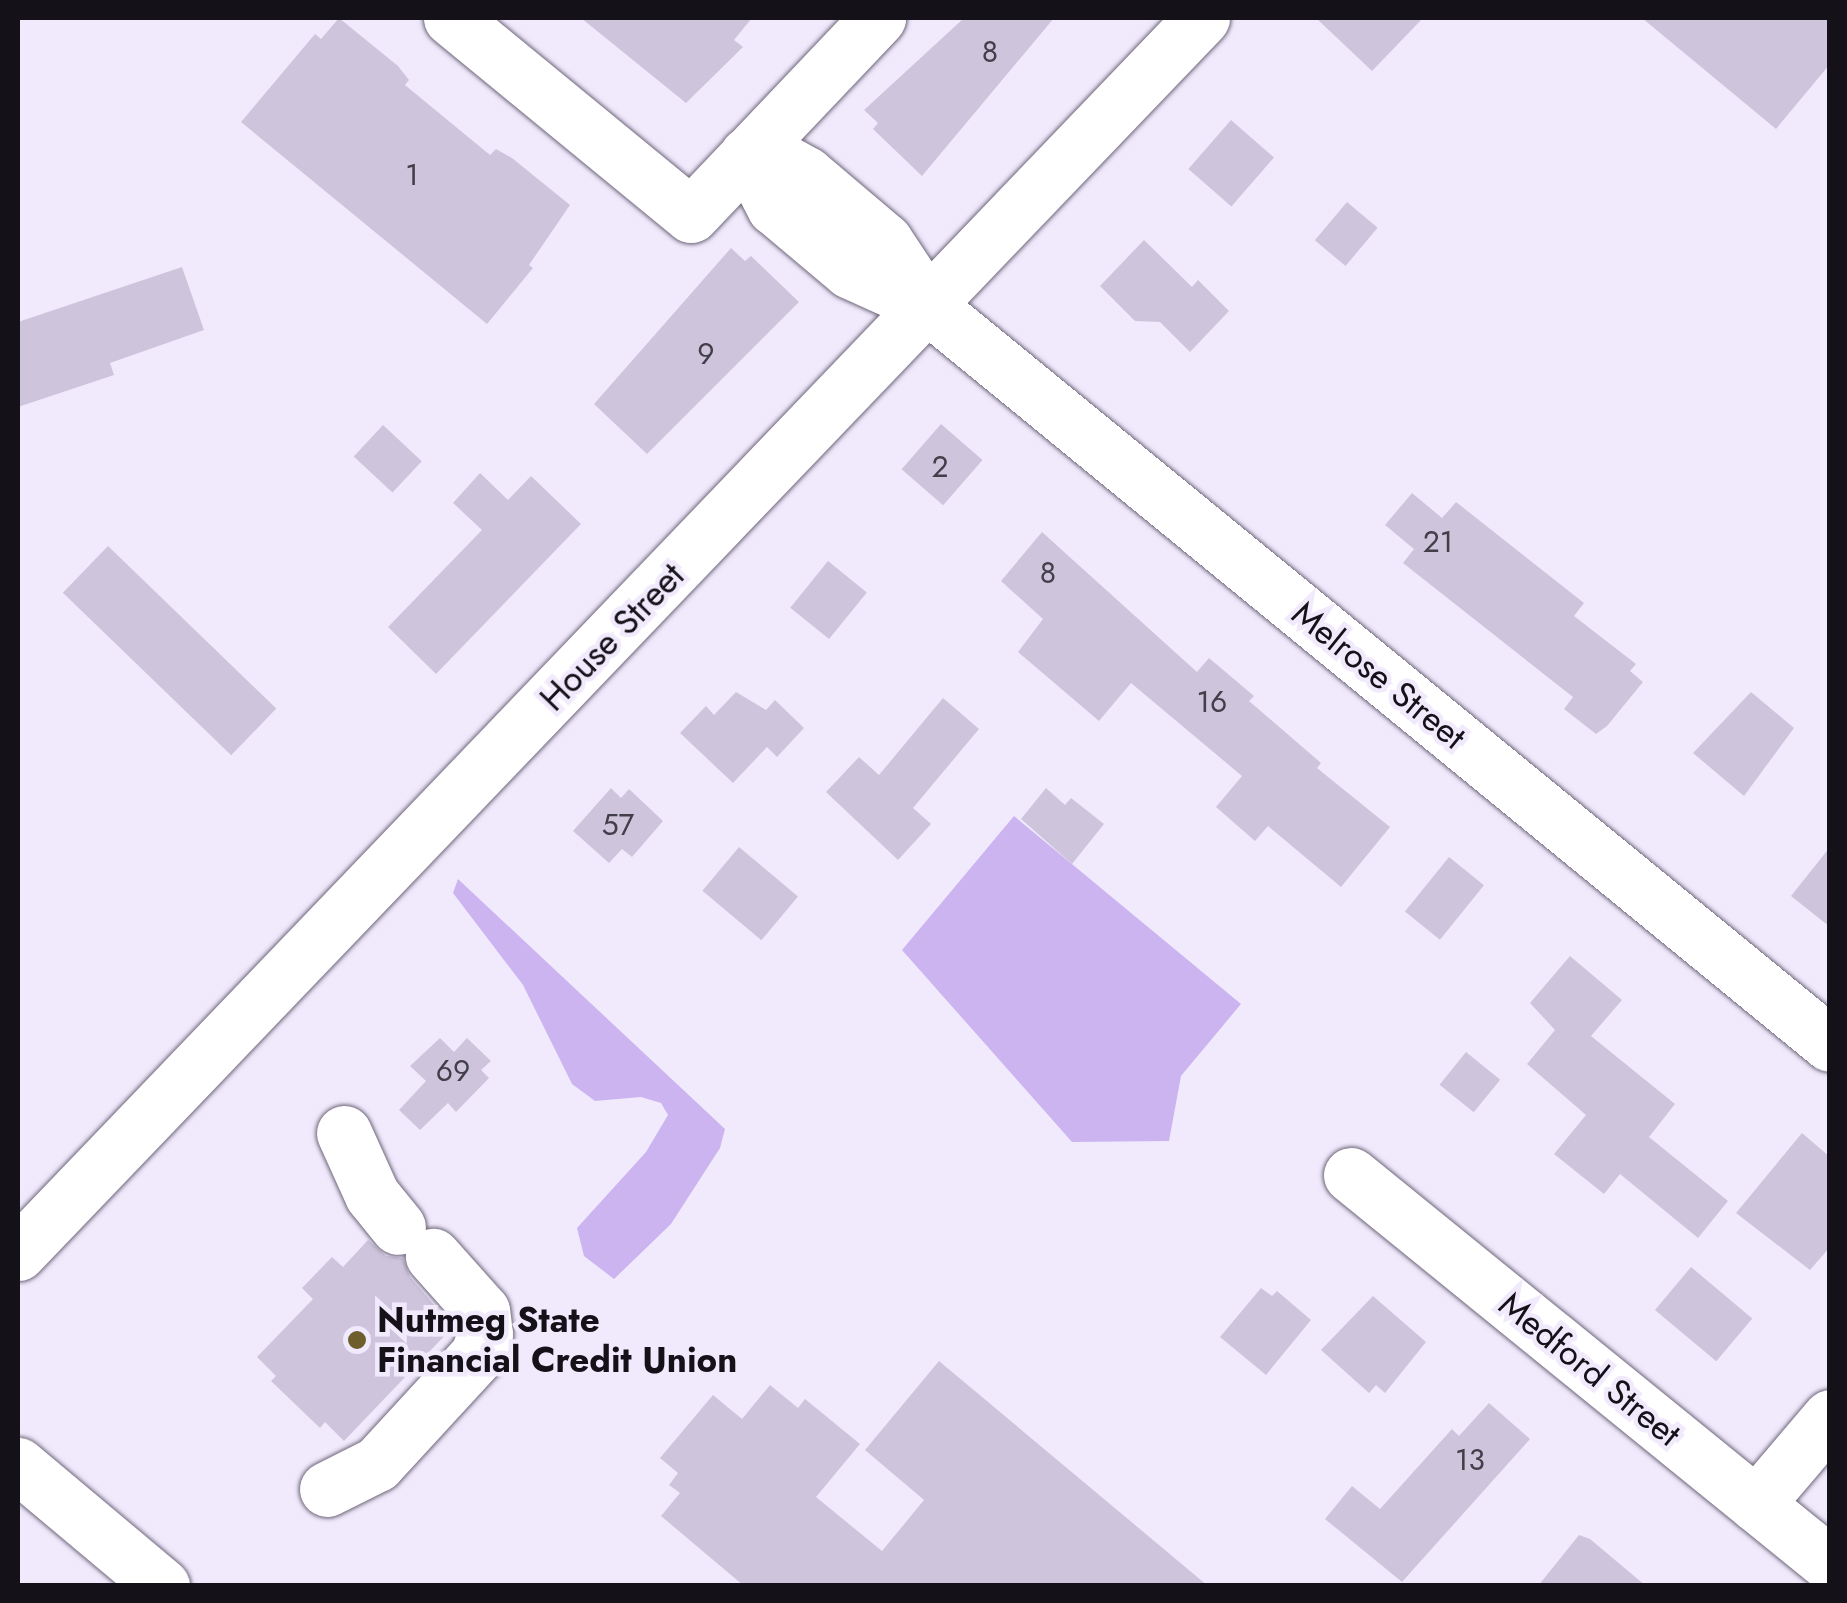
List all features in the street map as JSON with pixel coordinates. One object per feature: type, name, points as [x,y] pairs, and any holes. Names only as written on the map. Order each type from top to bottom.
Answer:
[{"type":"street","points":[[451,18],[691,214],[878,18]]},
{"type":"street","name":"House Street","points":[[18,1252],[1202,18]]},
{"type":"street","name":"Melrose Street","points":[[747,155],[778,158],[806,174],[885,241],[928,306],[1830,1044]]},
{"type":"street","points":[[327,1488],[377,1464],[478,1354],[485,1334],[482,1312],[372,1195],[344,1134]]},
{"type":"street","name":"Medford Street","points":[[1352,1174],[1830,1564]]},
{"type":"street","points":[[1756,1504],[1830,1416]]},
{"type":"street","points":[[18,1465],[162,1586]]},
{"type":"shaded area","points":[[1014,816],[1241,1004],[1181,1076],[1169,1141],[1072,1142],[902,950]]},
{"type":"shaded area","points":[[458,879],[725,1129],[720,1148],[671,1224],[614,1279],[584,1256],[577,1228],[646,1152],[668,1115],[661,1103],[641,1097],[595,1101],[572,1084],[523,985],[453,893]]},
{"type":"building","points":[[339,18],[398,66],[409,80],[405,85],[490,155],[496,149],[512,158],[570,205],[529,265],[533,268],[487,324],[241,122],[315,34],[321,39]]},
{"type":"building","points":[[581,18],[752,18],[734,40],[743,47],[686,103]]},
{"type":"building","points":[[964,18],[1054,18],[922,176],[873,129],[878,123],[864,110]]},
{"type":"building","points":[[1316,18],[1423,18],[1372,71]]},
{"type":"building","points":[[1642,18],[1830,18],[1830,64],[1776,129]]},
{"type":"building","points":[[1231,120],[1274,157],[1231,206],[1188,169]]},
{"type":"building","points":[[1347,202],[1378,228],[1346,266],[1315,240]]},
{"type":"building","points":[[1144,240],[1192,287],[1198,280],[1229,311],[1190,352],[1160,322],[1135,321],[1100,286]]},
{"type":"building","points":[[731,248],[745,261],[751,256],[799,302],[647,454],[594,404]]},
{"type":"building","points":[[182,267],[204,330],[110,363],[114,375],[18,407],[18,322]]},
{"type":"building","points":[[941,424],[983,460],[943,505],[902,469]]},
{"type":"building","points":[[383,425],[422,461],[392,493],[354,456]]},
{"type":"building","points":[[480,473],[508,500],[531,476],[581,524],[436,674],[388,627],[482,530],[453,503]]},
{"type":"building","points":[[1412,493],[1442,518],[1456,502],[1584,603],[1574,616],[1636,664],[1630,671],[1643,682],[1607,726],[1596,734],[1564,709],[1573,697],[1403,563],[1414,549],[1385,525]]},
{"type":"building","points":[[1042,532],[1197,672],[1209,658],[1254,696],[1249,701],[1321,763],[1317,768],[1390,827],[1341,887],[1268,826],[1255,841],[1216,807],[1242,776],[1131,683],[1099,721],[1018,652],[1043,619],[1001,581]]},
{"type":"building","points":[[108,546],[276,709],[231,755],[63,593]]},
{"type":"building","points":[[828,561],[867,592],[829,639],[790,608]]},
{"type":"building","points":[[736,692],[766,710],[775,700],[804,728],[777,757],[767,747],[733,783],[680,733],[706,706],[714,715]]},
{"type":"building","points":[[1751,692],[1794,728],[1744,796],[1693,753]]},
{"type":"building","points":[[943,698],[979,729],[913,808],[931,824],[898,860],[826,792],[859,757],[879,775]]},
{"type":"building","points":[[611,788],[621,798],[629,789],[663,821],[632,857],[622,849],[609,863],[573,831]]},
{"type":"building","points":[[1046,788],[1065,805],[1071,798],[1104,824],[1072,864],[1021,819]]},
{"type":"building","points":[[739,847],[798,896],[761,940],[702,891]]},
{"type":"building","points":[[1830,847],[1830,927],[1791,896]]},
{"type":"building","points":[[1449,857],[1484,885],[1440,940],[1405,911]]},
{"type":"building","points":[[1570,956],[1622,1000],[1591,1036],[1675,1104],[1649,1137],[1728,1201],[1698,1238],[1620,1174],[1604,1194],[1554,1154],[1586,1115],[1527,1064],[1555,1030],[1530,1003]]},
{"type":"building","points":[[440,1038],[454,1052],[467,1038],[491,1061],[481,1070],[489,1078],[456,1112],[448,1103],[420,1130],[399,1110],[426,1081],[410,1066]]},
{"type":"building","points":[[1466,1052],[1500,1080],[1474,1112],[1440,1085]]},
{"type":"building","points":[[1802,1133],[1830,1157],[1830,1247],[1810,1270],[1736,1213]]},
{"type":"building","name":"Nutmeg State Financial Credit Union","points":[[368,1240],[386,1256],[403,1258],[410,1277],[453,1327],[344,1441],[325,1422],[320,1428],[271,1381],[276,1376],[257,1357],[313,1299],[302,1288],[332,1257],[343,1267]]},
{"type":"building","points":[[1691,1267],[1752,1318],[1716,1361],[1655,1310]]},
{"type":"building","points":[[1261,1288],[1272,1296],[1277,1291],[1311,1320],[1266,1375],[1220,1337]]},
{"type":"building","points":[[1373,1296],[1426,1342],[1385,1393],[1376,1385],[1369,1393],[1321,1350]]},
{"type":"building","points":[[939,1361],[1208,1586],[744,1586],[661,1516],[680,1493],[669,1485],[678,1473],[660,1458],[713,1395],[742,1419],[770,1385],[798,1408],[805,1399],[860,1444],[816,1497],[882,1551],[924,1500],[865,1450]]},
{"type":"building","points":[[1489,1403],[1530,1439],[1402,1582],[1325,1519],[1352,1486],[1380,1509],[1452,1429],[1459,1436]]},
{"type":"building","points":[[1579,1535],[1590,1539],[1646,1586],[1538,1586]]},
{"type":"place","name":"Nutmeg State Financial Credit Union","points":[[357,1340]]}]
